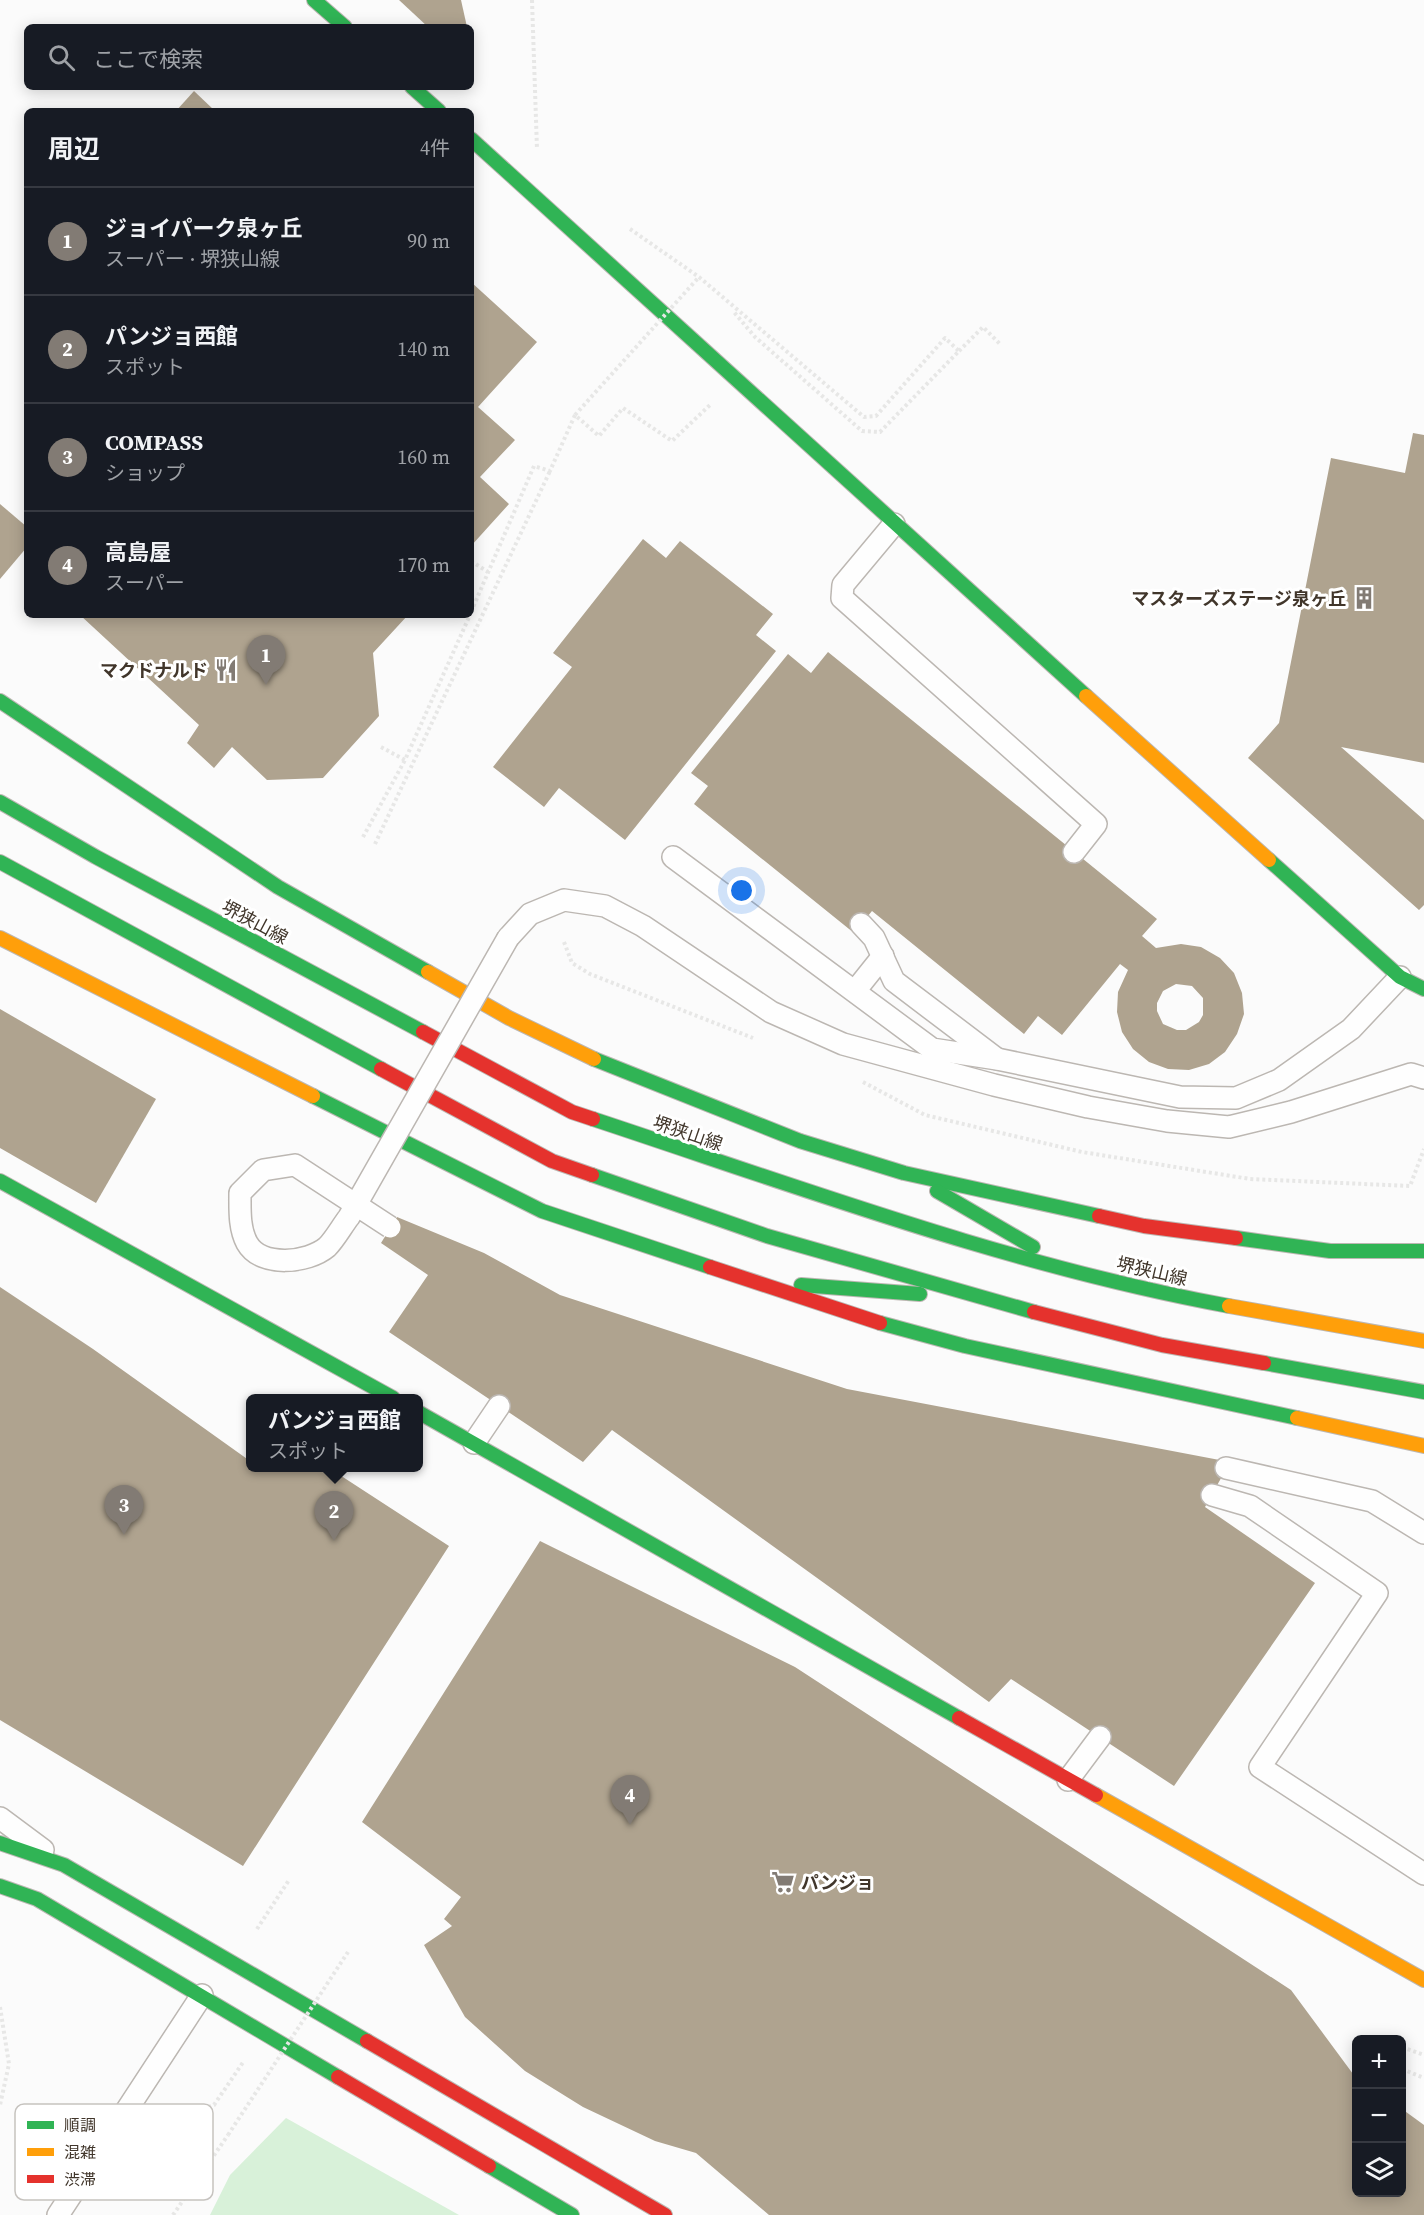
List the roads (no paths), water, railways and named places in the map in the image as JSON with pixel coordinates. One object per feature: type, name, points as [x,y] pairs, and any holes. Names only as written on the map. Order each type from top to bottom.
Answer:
[{"type":"main road","points":[[314,0],[342,24]]},
{"type":"main road","points":[[415,90],[436,108]]},
{"type":"main road","points":[[474,142],[894,524],[1400,977],[1424,989]]},
{"type":"main road","points":[[0,701],[278,887],[509,1018],[602,1063],[800,1141],[904,1173],[1096,1217],[1330,1251],[1424,1251]]},
{"type":"main road","name":"堺狭山線","points":[[0,802],[96,857],[572,1112],[903,1222],[1073,1271],[1164,1294],[1424,1341]]},
{"type":"main road","points":[[0,862],[552,1161],[767,1236],[986,1299],[1162,1345],[1424,1392]]},
{"type":"main road","points":[[0,938],[542,1211],[859,1317],[965,1346],[1424,1446]]},
{"type":"main road","points":[[904,1173],[1073,1271]]},
{"type":"main road","points":[[0,1181],[386,1394]]},
{"type":"main road","points":[[1040,1217],[1096,1217]]},
{"type":"main road","points":[[903,1222],[1006,1218]]},
{"type":"main road","points":[[767,1236],[896,1307]]},
{"type":"main road","points":[[748,1281],[986,1299]]},
{"type":"main road","points":[[916,1318],[965,1346]]},
{"type":"main road","points":[[423,1415],[1424,1980]]},
{"type":"main road","points":[[0,1843],[64,1865],[664,2215]]},
{"type":"main road","points":[[0,1886],[37,1899],[572,2215]]},
{"type":"lane","points":[[894,524],[843,585],[842,598],[1096,824],[1074,852]]},
{"type":"lane","points":[[673,857],[932,1049],[997,1059],[1180,1097],[1236,1098],[1279,1080],[1351,1029],[1400,977]]},
{"type":"lane","points":[[390,1227],[362,1209],[352,1203],[295,1165],[263,1170],[240,1193],[240,1220],[248,1245],[268,1259],[299,1261],[326,1247],[355,1207],[361,1196],[373,1176],[384,1155],[508,938],[530,914],[564,900],[605,906],[643,926],[771,1012],[843,1044],[1005,1087],[1167,1121],[1229,1126],[1291,1112],[1411,1074],[1424,1078]]},
{"type":"lane","points":[[855,991],[875,934],[894,981],[997,1059]]},
{"type":"lane","points":[[474,1443],[499,1406]]},
{"type":"lane","points":[[1226,1468],[1372,1501],[1424,1533]]},
{"type":"lane","points":[[1212,1495],[1250,1506],[1377,1593],[1260,1767],[1424,1874]]},
{"type":"lane","points":[[1068,1780],[1100,1737]]},
{"type":"lane","points":[[0,1818],[64,1865]]},
{"type":"lane","points":[[131,2104],[202,1995]]},
{"type":"lane","points":[[58,2215],[68,2200]]},
{"type":"place","name":"マスターズステージ泉ヶ丘","points":[[1364,598]]},
{"type":"place","name":"マクドナルド","points":[[226,670]]},
{"type":"place","name":"ジョイパーク泉ヶ丘","points":[[266,685]]},
{"type":"place","name":"COMPASS","points":[[124,1535]]},
{"type":"place","name":"パンジョ西館","points":[[334,1541]]},
{"type":"place","name":"高島屋","points":[[630,1825]]},
{"type":"place","name":"パンジョ","points":[[783,1882]]}]
